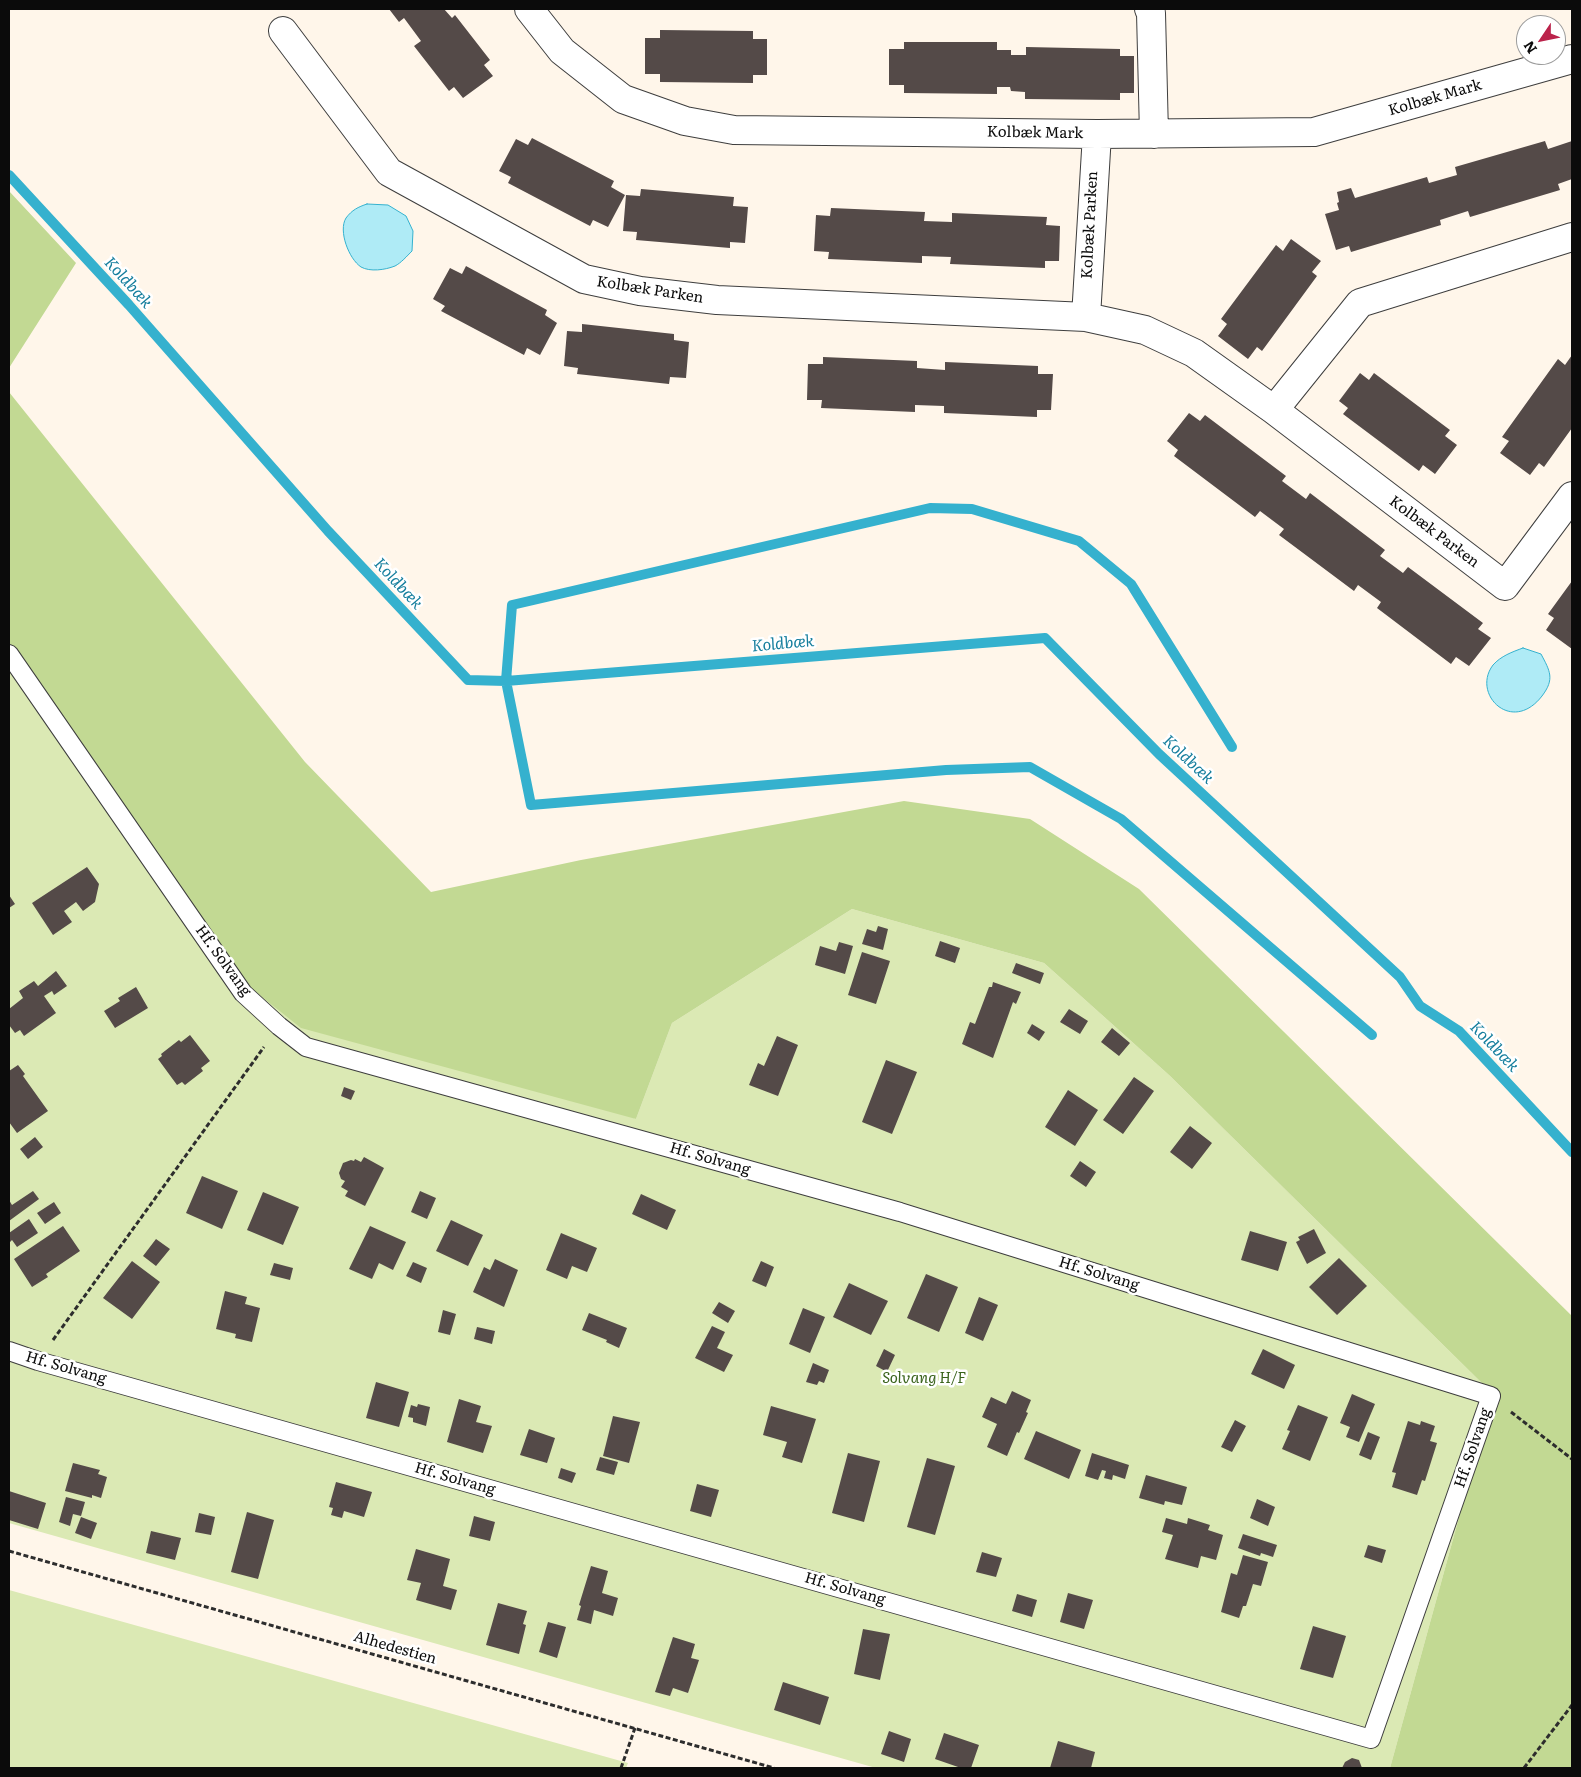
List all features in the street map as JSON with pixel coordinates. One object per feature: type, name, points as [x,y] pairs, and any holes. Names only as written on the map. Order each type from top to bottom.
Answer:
[{"type":"street","name":"Kolbæk Mark","points":[[529,9],[562,51],[623,100],[684,121],[734,130],[1097,134],[1314,132],[1572,59]]},
{"type":"street","points":[[1149,9],[1151,13],[1154,134]]},
{"type":"street","name":"Kolbæk Parken","points":[[283,31],[389,172],[584,279],[640,291],[717,300],[1086,317],[1145,330],[1194,353],[1274,410],[1505,586],[1572,496]]},
{"type":"street","name":"Kolbæk Parken","points":[[1086,317],[1097,134]]},
{"type":"street","points":[[1274,410],[1360,303],[1572,237]]},
{"type":"lane","name":"Hf. Solvang","points":[[9,654],[243,993],[279,1026],[306,1046],[900,1212],[1490,1396],[1371,1738],[38,1361],[9,1351]]},
{"type":"path","points":[[38,1361],[279,1026]]},
{"type":"path","points":[[1490,1396],[1572,1459]]},
{"type":"path","name":"Alhedestien","points":[[9,1551],[774,1768]]},
{"type":"path","points":[[1524,1768],[1572,1704]]},
{"type":"path","points":[[621,1768],[635,1728]]},
{"type":"green space","points":[[9,191],[76,263],[9,368]]},
{"type":"green space","points":[[9,392],[305,762],[431,892],[581,860],[904,801],[1030,819],[1139,889],[1572,1316],[1572,1768],[1390,1768],[1493,1394],[1169,1075],[1044,963],[852,909],[672,1023],[636,1119],[301,1028],[247,985],[208,936],[9,643]]},
{"type":"green space","name":"Solvang H/F","points":[[9,643],[208,936],[636,1119],[672,1023],[852,909],[1044,963],[1169,1075],[1493,1394],[1390,1768],[876,1768],[9,1523]]},
{"type":"green space","points":[[9,1590],[628,1763],[626,1768],[9,1768]]},
{"type":"water","points":[[367,204],[388,205],[406,216],[413,231],[412,251],[395,266],[387,269],[369,270],[361,267],[352,258],[344,237],[344,224],[346,218],[353,211]]},
{"type":"water","points":[[1523,648],[1541,654],[1549,670],[1549,685],[1542,696],[1530,707],[1519,712],[1508,711],[1498,706],[1491,698],[1487,688],[1488,676],[1493,665],[1500,659]]},
{"type":"building","points":[[389,9],[444,9],[452,18],[455,15],[490,60],[484,65],[493,76],[463,98],[454,87],[449,91],[414,46],[421,41],[404,18],[399,22]]},
{"type":"building","points":[[660,30],[753,31],[753,39],[767,39],[767,75],[753,75],[753,83],[660,82],[660,74],[645,74],[645,38],[660,38]]},
{"type":"building","points":[[904,42],[997,42],[997,50],[1011,50],[1011,55],[1026,55],[1026,47],[1120,49],[1120,56],[1134,56],[1134,93],[1120,93],[1120,100],[1025,99],[1025,92],[1011,91],[1010,87],[997,87],[997,94],[904,93],[904,85],[889,85],[889,49],[904,49]]},
{"type":"building","points":[[532,138],[614,181],[611,187],[625,195],[608,227],[593,220],[590,226],[508,183],[511,177],[499,171],[516,139],[528,145]]},
{"type":"building","points":[[1545,141],[1548,149],[1572,141],[1572,179],[1558,184],[1560,190],[1470,217],[1468,211],[1440,220],[1441,225],[1351,252],[1349,246],[1336,250],[1325,214],[1339,210],[1337,192],[1351,188],[1355,198],[1427,177],[1429,183],[1457,175],[1455,167]]},
{"type":"building","points":[[641,189],[734,197],[733,206],[748,207],[745,243],[730,242],[730,248],[636,240],[637,232],[623,231],[626,195],[640,196]]},
{"type":"building","points":[[831,208],[925,212],[924,221],[952,222],[952,213],[1047,217],[1046,225],[1060,226],[1059,261],[1045,261],[1045,268],[950,264],[951,257],[922,256],[922,263],[828,259],[829,252],[814,251],[816,215],[830,216]]},
{"type":"building","points":[[1291,239],[1321,261],[1312,272],[1317,276],[1262,351],[1257,347],[1248,359],[1218,336],[1227,324],[1221,319],[1276,245],[1283,251]]},
{"type":"building","points":[[466,266],[547,310],[545,315],[557,323],[540,355],[527,348],[524,355],[441,311],[445,306],[433,299],[450,268],[462,274]]},
{"type":"building","points":[[582,324],[674,334],[674,340],[689,342],[686,378],[670,377],[669,384],[577,374],[578,368],[564,366],[567,331],[582,332]]},
{"type":"building","points":[[1572,355],[1572,428],[1544,467],[1539,463],[1530,475],[1500,453],[1509,441],[1502,437],[1558,359],[1565,365]]},
{"type":"building","points":[[823,357],[917,361],[917,368],[945,370],[945,362],[1038,366],[1038,374],[1053,374],[1051,410],[1037,410],[1037,417],[944,413],[944,406],[915,405],[915,412],[821,408],[822,400],[807,400],[808,364],[823,364]]},
{"type":"building","points":[[1360,373],[1369,380],[1374,373],[1450,430],[1445,436],[1457,445],[1435,474],[1423,465],[1419,471],[1343,414],[1348,408],[1339,401]]},
{"type":"building","points":[[1189,413],[1200,421],[1205,415],[1286,476],[1282,481],[1306,499],[1310,493],[1385,550],[1380,556],[1403,573],[1408,567],[1483,623],[1478,629],[1491,638],[1469,666],[1456,657],[1451,664],[1377,608],[1381,602],[1358,585],[1354,591],[1279,535],[1284,529],[1260,511],[1255,517],[1174,456],[1178,450],[1167,441]]},
{"type":"building","points":[[1572,581],[1572,649],[1546,630],[1554,618],[1548,614]]},
{"type":"building","points":[[87,867],[99,884],[95,902],[83,911],[76,902],[64,911],[72,922],[53,935],[32,903]]},
{"type":"building","points":[[9,895],[15,904],[9,908]]},
{"type":"building","points":[[878,926],[888,929],[883,950],[862,944],[867,929],[876,932]]},
{"type":"building","points":[[940,941],[960,948],[955,963],[935,956]]},
{"type":"building","points":[[839,942],[853,946],[845,974],[815,965],[820,946],[836,951]]},
{"type":"building","points":[[862,952],[890,961],[876,1004],[848,995]]},
{"type":"building","points":[[1016,963],[1044,973],[1040,984],[1012,973]]},
{"type":"building","points":[[56,971],[67,986],[54,995],[52,991],[44,996],[56,1013],[24,1036],[20,1030],[15,1033],[9,1025],[9,1009],[23,998],[19,991],[34,981],[38,986]]},
{"type":"building","points":[[993,982],[1021,992],[1016,1004],[1013,1002],[993,1058],[962,1044],[970,1022],[975,1024],[989,987],[992,987]]},
{"type":"building","points":[[136,987],[148,1008],[115,1028],[104,1011],[120,1001],[118,998]]},
{"type":"building","points":[[1069,1009],[1088,1021],[1080,1034],[1060,1022]]},
{"type":"building","points":[[1032,1024],[1045,1032],[1039,1041],[1027,1033]]},
{"type":"building","points":[[1112,1028],[1130,1043],[1119,1056],[1101,1042]]},
{"type":"building","points":[[190,1035],[210,1061],[201,1068],[203,1071],[185,1085],[182,1082],[177,1085],[158,1059],[162,1056],[161,1054],[179,1040],[181,1042]]},
{"type":"building","points":[[777,1036],[798,1045],[778,1096],[749,1085],[758,1063],[764,1066]]},
{"type":"building","points":[[886,1060],[917,1072],[892,1134],[862,1122]]},
{"type":"building","points":[[18,1065],[25,1074],[23,1076],[48,1111],[17,1133],[9,1122],[9,1071]]},
{"type":"building","points":[[1134,1077],[1154,1091],[1123,1134],[1103,1120]]},
{"type":"building","points":[[344,1087],[355,1091],[351,1100],[341,1096]]},
{"type":"building","points":[[1068,1090],[1098,1110],[1075,1146],[1045,1127]]},
{"type":"building","points":[[1190,1126],[1212,1143],[1192,1169],[1170,1152]]},
{"type":"building","points":[[35,1137],[43,1147],[28,1159],[20,1149]]},
{"type":"building","points":[[364,1157],[384,1168],[365,1206],[345,1196],[348,1191],[341,1187],[345,1181],[341,1179],[339,1173],[343,1163],[351,1160],[354,1161],[355,1159],[361,1162]]},
{"type":"building","points":[[1080,1161],[1096,1172],[1086,1187],[1070,1176]]},
{"type":"building","points":[[202,1176],[238,1191],[222,1229],[186,1213]]},
{"type":"building","points":[[33,1191],[39,1199],[9,1221],[9,1200],[12,1205]]},
{"type":"building","points":[[420,1191],[436,1198],[427,1219],[411,1212]]},
{"type":"building","points":[[263,1192],[299,1207],[283,1245],[247,1230]]},
{"type":"building","points":[[641,1194],[676,1210],[667,1230],[632,1214]]},
{"type":"building","points":[[54,1202],[61,1213],[45,1224],[37,1213]]},
{"type":"building","points":[[29,1219],[38,1233],[17,1247],[12,1240],[9,1243],[9,1233]]},
{"type":"building","points":[[451,1220],[483,1235],[468,1266],[436,1251]]},
{"type":"building","points":[[63,1226],[80,1251],[46,1274],[48,1277],[32,1287],[14,1259]]},
{"type":"building","points":[[370,1226],[406,1242],[393,1270],[379,1263],[372,1279],[349,1269]]},
{"type":"building","points":[[1314,1229],[1326,1253],[1307,1264],[1296,1242],[1300,1240],[1298,1237]]},
{"type":"building","points":[[1250,1231],[1287,1242],[1278,1271],[1241,1260]]},
{"type":"building","points":[[561,1233],[597,1248],[587,1272],[572,1266],[567,1279],[546,1270]]},
{"type":"building","points":[[156,1239],[170,1249],[156,1266],[143,1256]]},
{"type":"building","points":[[1339,1258],[1367,1286],[1337,1315],[1309,1287]]},
{"type":"building","points":[[495,1259],[518,1270],[504,1307],[473,1292],[484,1267],[490,1270]]},
{"type":"building","points":[[132,1261],[160,1282],[132,1319],[103,1298]]},
{"type":"building","points":[[761,1261],[774,1267],[766,1287],[752,1281]]},
{"type":"building","points":[[413,1262],[427,1268],[421,1283],[406,1276]]},
{"type":"building","points":[[274,1263],[293,1268],[290,1280],[270,1275]]},
{"type":"building","points":[[926,1274],[958,1287],[939,1332],[907,1318]]},
{"type":"building","points":[[849,1283],[888,1301],[871,1335],[833,1317]]},
{"type":"building","points":[[225,1291],[247,1297],[245,1304],[260,1308],[252,1342],[235,1338],[236,1334],[216,1329]]},
{"type":"building","points":[[979,1297],[998,1305],[983,1341],[965,1333]]},
{"type":"building","points":[[719,1302],[735,1311],[728,1323],[712,1313]]},
{"type":"building","points":[[803,1308],[825,1317],[810,1353],[789,1344]]},
{"type":"building","points":[[443,1310],[456,1314],[450,1335],[438,1332]]},
{"type":"building","points":[[589,1313],[627,1328],[619,1348],[606,1342],[607,1340],[582,1330]]},
{"type":"building","points":[[712,1326],[725,1332],[717,1348],[733,1355],[724,1372],[695,1358]]},
{"type":"building","points":[[477,1327],[495,1331],[492,1344],[474,1339]]},
{"type":"building","points":[[884,1349],[895,1355],[887,1372],[876,1366]]},
{"type":"building","points":[[1263,1349],[1295,1365],[1284,1389],[1251,1374]]},
{"type":"building","points":[[813,1363],[829,1370],[824,1383],[819,1381],[817,1385],[806,1382]]},
{"type":"building","points":[[376,1382],[409,1392],[399,1427],[366,1418]]},
{"type":"building","points":[[1012,1391],[1031,1400],[1026,1412],[1028,1413],[1019,1433],[1017,1432],[1007,1456],[987,1447],[997,1424],[982,1417],[991,1397],[1006,1404]]},
{"type":"building","points":[[1352,1394],[1375,1404],[1359,1442],[1346,1437],[1350,1427],[1340,1423]]},
{"type":"building","points":[[459,1399],[481,1406],[476,1422],[492,1426],[483,1453],[447,1442]]},
{"type":"building","points":[[418,1404],[430,1407],[426,1426],[413,1422],[413,1418],[408,1417],[411,1405],[417,1407]]},
{"type":"building","points":[[1298,1405],[1328,1417],[1310,1461],[1282,1449],[1290,1431],[1287,1430]]},
{"type":"building","points":[[771,1406],[816,1419],[802,1463],[782,1457],[787,1442],[763,1435]]},
{"type":"building","points":[[613,1416],[640,1422],[629,1463],[603,1456]]},
{"type":"building","points":[[1235,1420],[1246,1426],[1232,1452],[1221,1447]]},
{"type":"building","points":[[1408,1421],[1420,1425],[1421,1421],[1435,1426],[1430,1441],[1437,1443],[1425,1481],[1422,1480],[1417,1495],[1392,1487],[1396,1473],[1392,1472]]},
{"type":"building","points":[[529,1429],[555,1438],[547,1463],[520,1455]]},
{"type":"building","points":[[1036,1431],[1081,1450],[1069,1479],[1024,1459]]},
{"type":"building","points":[[1368,1432],[1380,1437],[1371,1460],[1359,1455]]},
{"type":"building","points":[[848,1453],[880,1461],[864,1522],[832,1513]]},
{"type":"building","points":[[1092,1453],[1129,1465],[1125,1479],[1113,1475],[1112,1480],[1104,1478],[1106,1471],[1102,1470],[1098,1480],[1085,1476]]},
{"type":"building","points":[[600,1457],[618,1462],[614,1475],[596,1470]]},
{"type":"building","points":[[927,1458],[955,1466],[935,1535],[907,1527]]},
{"type":"building","points":[[73,1463],[100,1470],[98,1474],[107,1477],[101,1498],[92,1495],[92,1498],[65,1491]]},
{"type":"building","points":[[561,1468],[576,1473],[572,1483],[558,1478]]},
{"type":"building","points":[[1146,1475],[1187,1487],[1182,1505],[1165,1501],[1164,1505],[1139,1498]]},
{"type":"building","points":[[336,1482],[372,1492],[364,1517],[344,1511],[342,1518],[331,1515],[333,1508],[329,1507]]},
{"type":"building","points":[[697,1484],[719,1490],[711,1517],[690,1511]]},
{"type":"building","points":[[9,1491],[46,1503],[38,1529],[9,1520]]},
{"type":"building","points":[[66,1497],[85,1502],[81,1516],[73,1514],[70,1526],[59,1522]]},
{"type":"building","points":[[1257,1499],[1275,1507],[1268,1526],[1250,1518]]},
{"type":"building","points":[[247,1512],[274,1520],[258,1579],[231,1572]]},
{"type":"building","points":[[199,1513],[215,1517],[211,1535],[195,1532]]},
{"type":"building","points":[[474,1516],[495,1522],[490,1541],[469,1536]]},
{"type":"building","points":[[81,1517],[97,1523],[91,1539],[75,1533]]},
{"type":"building","points":[[1166,1518],[1187,1524],[1188,1518],[1210,1525],[1208,1530],[1223,1535],[1216,1560],[1201,1556],[1198,1568],[1165,1559],[1173,1535],[1162,1532]]},
{"type":"building","points":[[151,1531],[181,1538],[175,1560],[146,1553]]},
{"type":"building","points":[[1243,1534],[1277,1545],[1273,1557],[1261,1553],[1260,1556],[1238,1548]]},
{"type":"building","points":[[1368,1545],[1386,1550],[1382,1563],[1364,1557]]},
{"type":"building","points":[[416,1549],[450,1559],[443,1586],[457,1590],[451,1610],[416,1600],[421,1583],[407,1580]]},
{"type":"building","points":[[982,1552],[1002,1558],[996,1577],[976,1572]]},
{"type":"building","points":[[1243,1555],[1268,1562],[1261,1586],[1253,1584],[1246,1606],[1243,1606],[1239,1618],[1221,1612],[1231,1573],[1237,1575]]},
{"type":"building","points":[[591,1566],[608,1571],[602,1593],[618,1598],[613,1616],[594,1610],[591,1624],[577,1620],[581,1606],[579,1605]]},
{"type":"building","points":[[1068,1593],[1093,1600],[1084,1629],[1060,1622]]},
{"type":"building","points":[[1017,1594],[1037,1600],[1032,1617],[1012,1611]]},
{"type":"building","points":[[498,1603],[527,1611],[523,1624],[526,1625],[519,1654],[486,1645]]},
{"type":"building","points":[[548,1622],[566,1627],[557,1658],[539,1652]]},
{"type":"building","points":[[1313,1626],[1346,1636],[1333,1678],[1300,1669]]},
{"type":"building","points":[[863,1629],[890,1634],[880,1680],[854,1674]]},
{"type":"building","points":[[673,1637],[695,1644],[691,1658],[699,1660],[688,1693],[673,1688],[670,1696],[655,1692]]},
{"type":"building","points":[[783,1682],[829,1697],[820,1725],[774,1710]]},
{"type":"building","points":[[889,1731],[911,1739],[904,1762],[881,1754]]},
{"type":"building","points":[[944,1733],[979,1745],[971,1768],[961,1768],[935,1759]]},
{"type":"building","points":[[1058,1741],[1095,1752],[1091,1768],[1050,1768]]},
{"type":"building","points":[[1352,1758],[1359,1760],[1362,1768],[1342,1768],[1345,1762]]},
{"type":"waterway","name":"Koldbæk","points":[[9,175],[129,305],[328,531],[468,680],[506,681],[1045,638],[1159,754],[1400,977],[1420,1006],[1459,1031],[1572,1152]]},
{"type":"waterway","points":[[1232,747],[1131,584],[1079,541],[972,509],[930,508],[512,605],[506,681],[531,805],[946,770],[1030,767],[1121,819],[1372,1035]]}]
